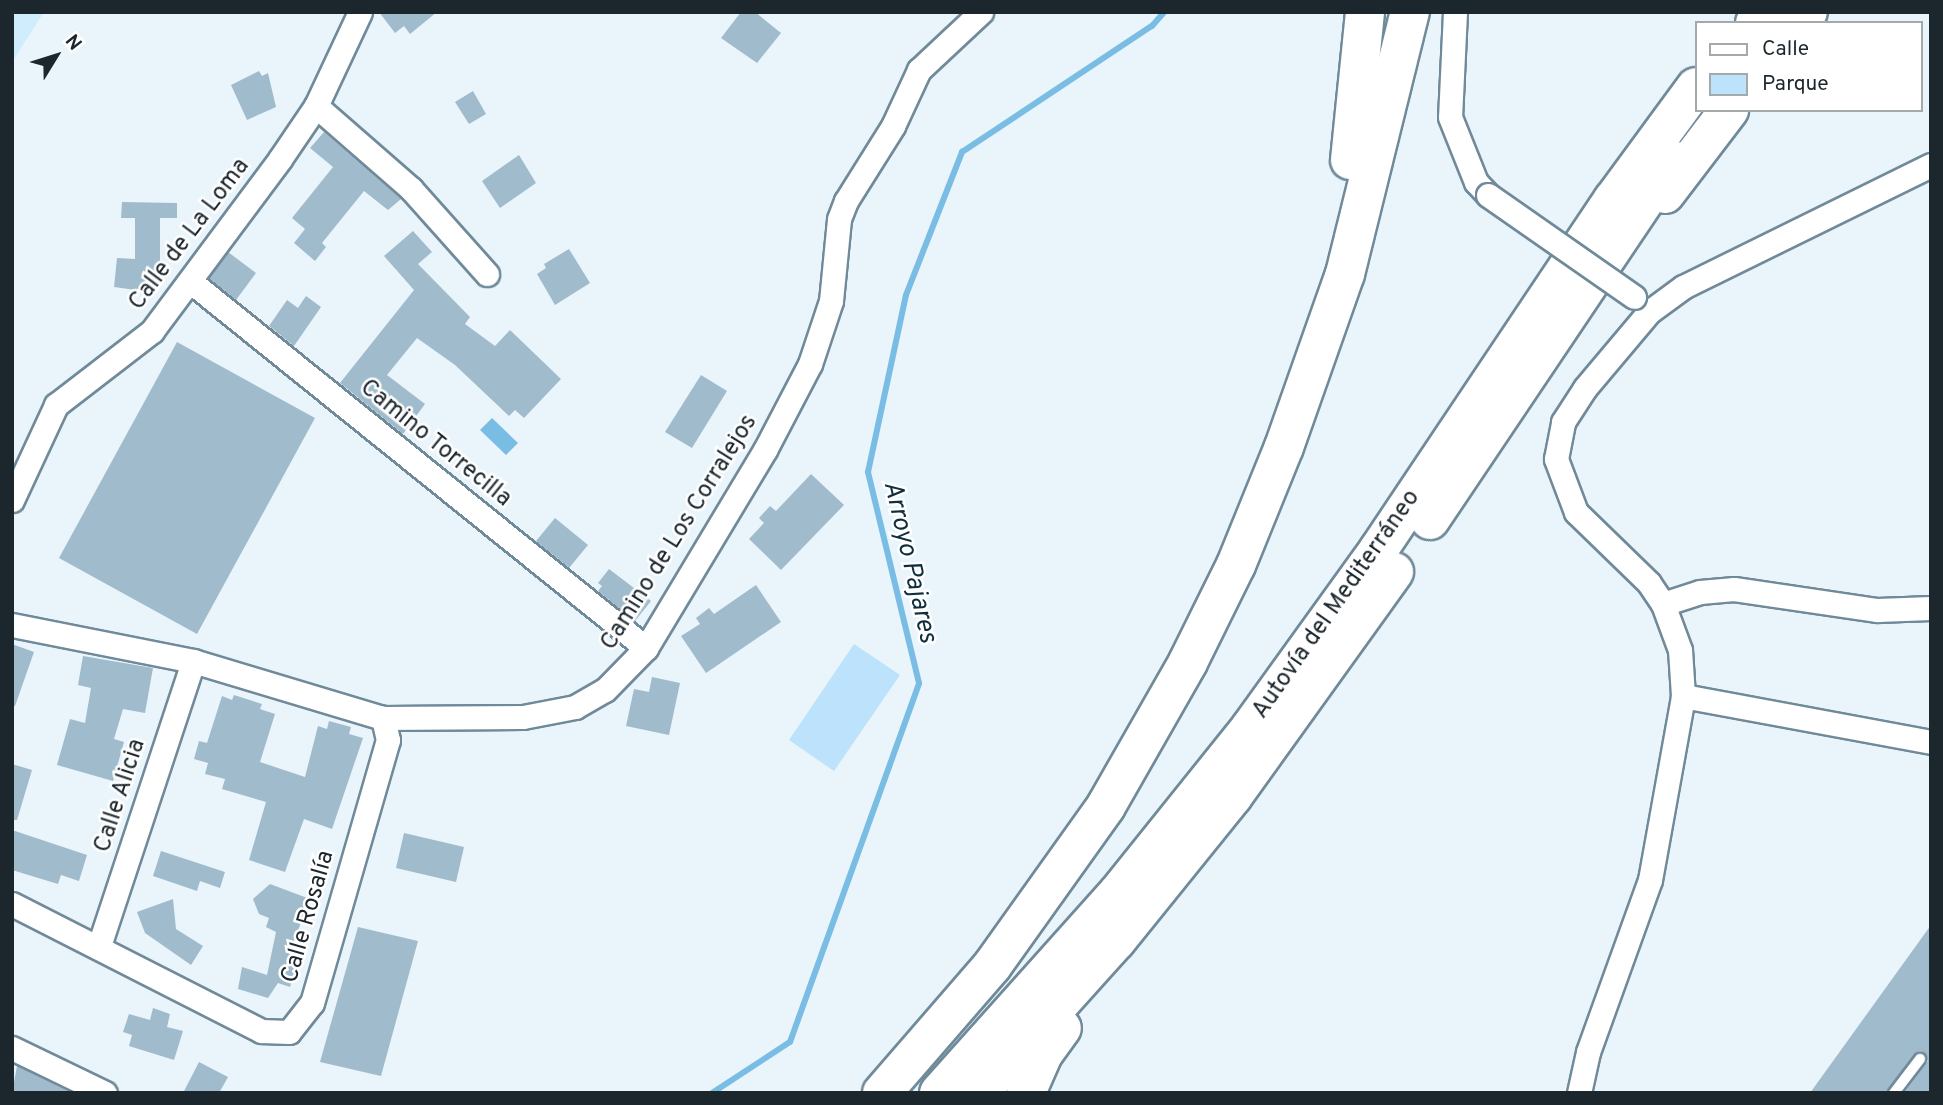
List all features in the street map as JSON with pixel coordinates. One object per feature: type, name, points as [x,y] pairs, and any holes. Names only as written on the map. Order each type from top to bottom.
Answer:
[{"type":"highway","points":[[1323,331],[1329,270],[1357,127],[1364,12]]},
{"type":"highway","points":[[882,1093],[992,966],[1113,794],[1188,662],[1236,565],[1284,447],[1345,274],[1410,12]]},
{"type":"highway","name":"Autovía del Mediterráneo","points":[[940,1093],[1118,893],[1250,728],[1379,549],[1613,200],[1694,90]]},
{"type":"highway","points":[[979,1093],[1116,941],[1233,796],[1348,641],[1626,232],[1703,112]]},
{"type":"highway","points":[[1626,232],[1667,191],[1727,112]]},
{"type":"highway","points":[[1026,1093],[1043,1054],[1096,984],[1116,941]]},
{"type":"street","name":"Calle de La Loma","points":[[12,500],[56,405],[152,331],[316,106],[360,12]]},
{"type":"street","name":"Camino de Los Corralejos","points":[[12,625],[193,662],[383,718],[523,717],[575,708],[605,690],[646,648],[765,450],[810,363],[831,301],[839,219],[846,201],[893,126],[919,70],[981,12]]},
{"type":"street","points":[[1455,12],[1450,117],[1476,182],[1488,195],[1642,305]]},
{"type":"street","points":[[316,106],[411,189],[487,274]]},
{"type":"street","points":[[1579,1093],[1588,1052],[1650,880],[1682,696],[1680,650],[1663,604],[1649,583],[1576,512],[1556,459],[1563,422],[1642,305],[1931,165]]},
{"type":"street","name":"Camino Torrecilla","points":[[190,281],[646,648]]},
{"type":"street","points":[[1663,604],[1700,592],[1734,589],[1877,610],[1931,608]]},
{"type":"street","name":"Calle Alicia","points":[[99,946],[193,662]]},
{"type":"street","points":[[1682,696],[1931,742]]},
{"type":"street","name":"Calle Rosalía","points":[[12,904],[99,946],[261,1031],[289,1032],[312,1003],[388,740],[383,718]]},
{"type":"street","points":[[12,1048],[105,1093]]},
{"type":"lane","points":[[1894,1093],[1920,1059]]},
{"type":"shaded area","points":[[12,12],[44,12],[12,62]]},
{"type":"shaded area","points":[[492,418],[518,443],[506,455],[480,430]]},
{"type":"green space","points":[[854,644],[900,675],[834,771],[789,740]]},
{"type":"building","points":[[379,12],[437,12],[410,34],[404,26],[395,33]]},
{"type":"building","points":[[741,12],[755,12],[781,33],[757,63],[721,38]]},
{"type":"building","points":[[259,71],[262,76],[268,73],[276,107],[247,120],[231,85]]},
{"type":"building","points":[[473,91],[486,114],[469,124],[455,102]]},
{"type":"building","points":[[324,132],[401,199],[388,210],[364,191],[322,243],[326,247],[315,261],[294,243],[305,229],[292,218],[333,167],[310,148]]},
{"type":"building","points":[[519,155],[536,183],[500,208],[482,181]]},
{"type":"building","points":[[122,202],[177,203],[177,218],[160,218],[160,286],[144,283],[143,291],[114,287],[117,258],[135,259],[135,218],[121,218]]},
{"type":"building","points":[[413,231],[432,252],[418,264],[470,317],[465,324],[495,346],[510,330],[561,379],[524,418],[515,410],[509,416],[455,365],[417,338],[387,375],[425,404],[403,434],[340,383],[414,290],[384,256]]},
{"type":"building","points":[[569,249],[590,283],[555,305],[537,274],[546,268],[544,264]]},
{"type":"building","points":[[228,252],[256,273],[236,300],[209,278]]},
{"type":"building","points":[[306,296],[321,307],[294,346],[269,326],[287,300],[298,308]]},
{"type":"building","points":[[177,342],[315,418],[197,634],[59,558]]},
{"type":"building","points":[[701,375],[727,391],[692,448],[665,432]]},
{"type":"building","points":[[811,474],[844,505],[781,570],[749,539],[764,523],[759,518],[770,506],[776,511]]},
{"type":"building","points":[[555,518],[588,545],[569,568],[536,541]]},
{"type":"building","points":[[609,569],[651,601],[635,621],[598,591],[602,586],[598,583]]},
{"type":"building","points":[[756,585],[781,622],[706,673],[681,636],[700,624],[696,618],[709,608],[714,614]]},
{"type":"building","points":[[12,644],[34,652],[15,706],[12,706]]},
{"type":"building","points":[[83,656],[153,668],[145,713],[123,709],[114,739],[124,742],[113,781],[57,765],[70,719],[85,723],[91,688],[78,685]]},
{"type":"building","points":[[652,677],[680,683],[669,735],[626,726],[634,689],[649,692]]},
{"type":"building","points":[[234,695],[262,704],[260,709],[275,714],[260,762],[305,777],[318,726],[327,729],[329,721],[351,727],[349,734],[363,738],[332,829],[304,819],[285,872],[249,860],[266,802],[222,789],[225,779],[205,774],[208,763],[194,759],[199,741],[207,743],[222,696],[232,700]]},
{"type":"building","points":[[12,764],[32,770],[17,820],[12,820]]},
{"type":"building","points":[[12,830],[87,855],[79,881],[61,875],[58,884],[12,870]]},
{"type":"building","points":[[404,833],[464,847],[456,882],[396,868]]},
{"type":"building","points":[[161,851],[225,872],[220,888],[200,881],[197,891],[153,876]]},
{"type":"building","points":[[270,884],[310,899],[289,954],[299,957],[290,987],[278,983],[268,998],[238,989],[242,967],[267,975],[276,932],[266,927],[269,918],[259,914],[253,899]]},
{"type":"building","points":[[173,899],[176,929],[203,946],[191,965],[145,933],[137,912]]},
{"type":"building","points":[[1931,925],[1931,1093],[1904,1093],[1928,1061],[1920,1051],[1886,1093],[1810,1093]]},
{"type":"building","points":[[358,927],[418,941],[381,1076],[320,1062]]},
{"type":"building","points":[[153,1008],[170,1014],[167,1027],[183,1031],[174,1060],[129,1046],[132,1035],[123,1032],[129,1014],[150,1020]]},
{"type":"building","points":[[199,1062],[228,1077],[219,1093],[183,1093]]},
{"type":"building","points":[[17,1066],[72,1093],[12,1093]]},
{"type":"waterway","name":"Arroyo Pajares","points":[[712,1093],[790,1042],[919,683],[868,472],[906,295],[962,152],[1152,26],[1164,12]]}]
